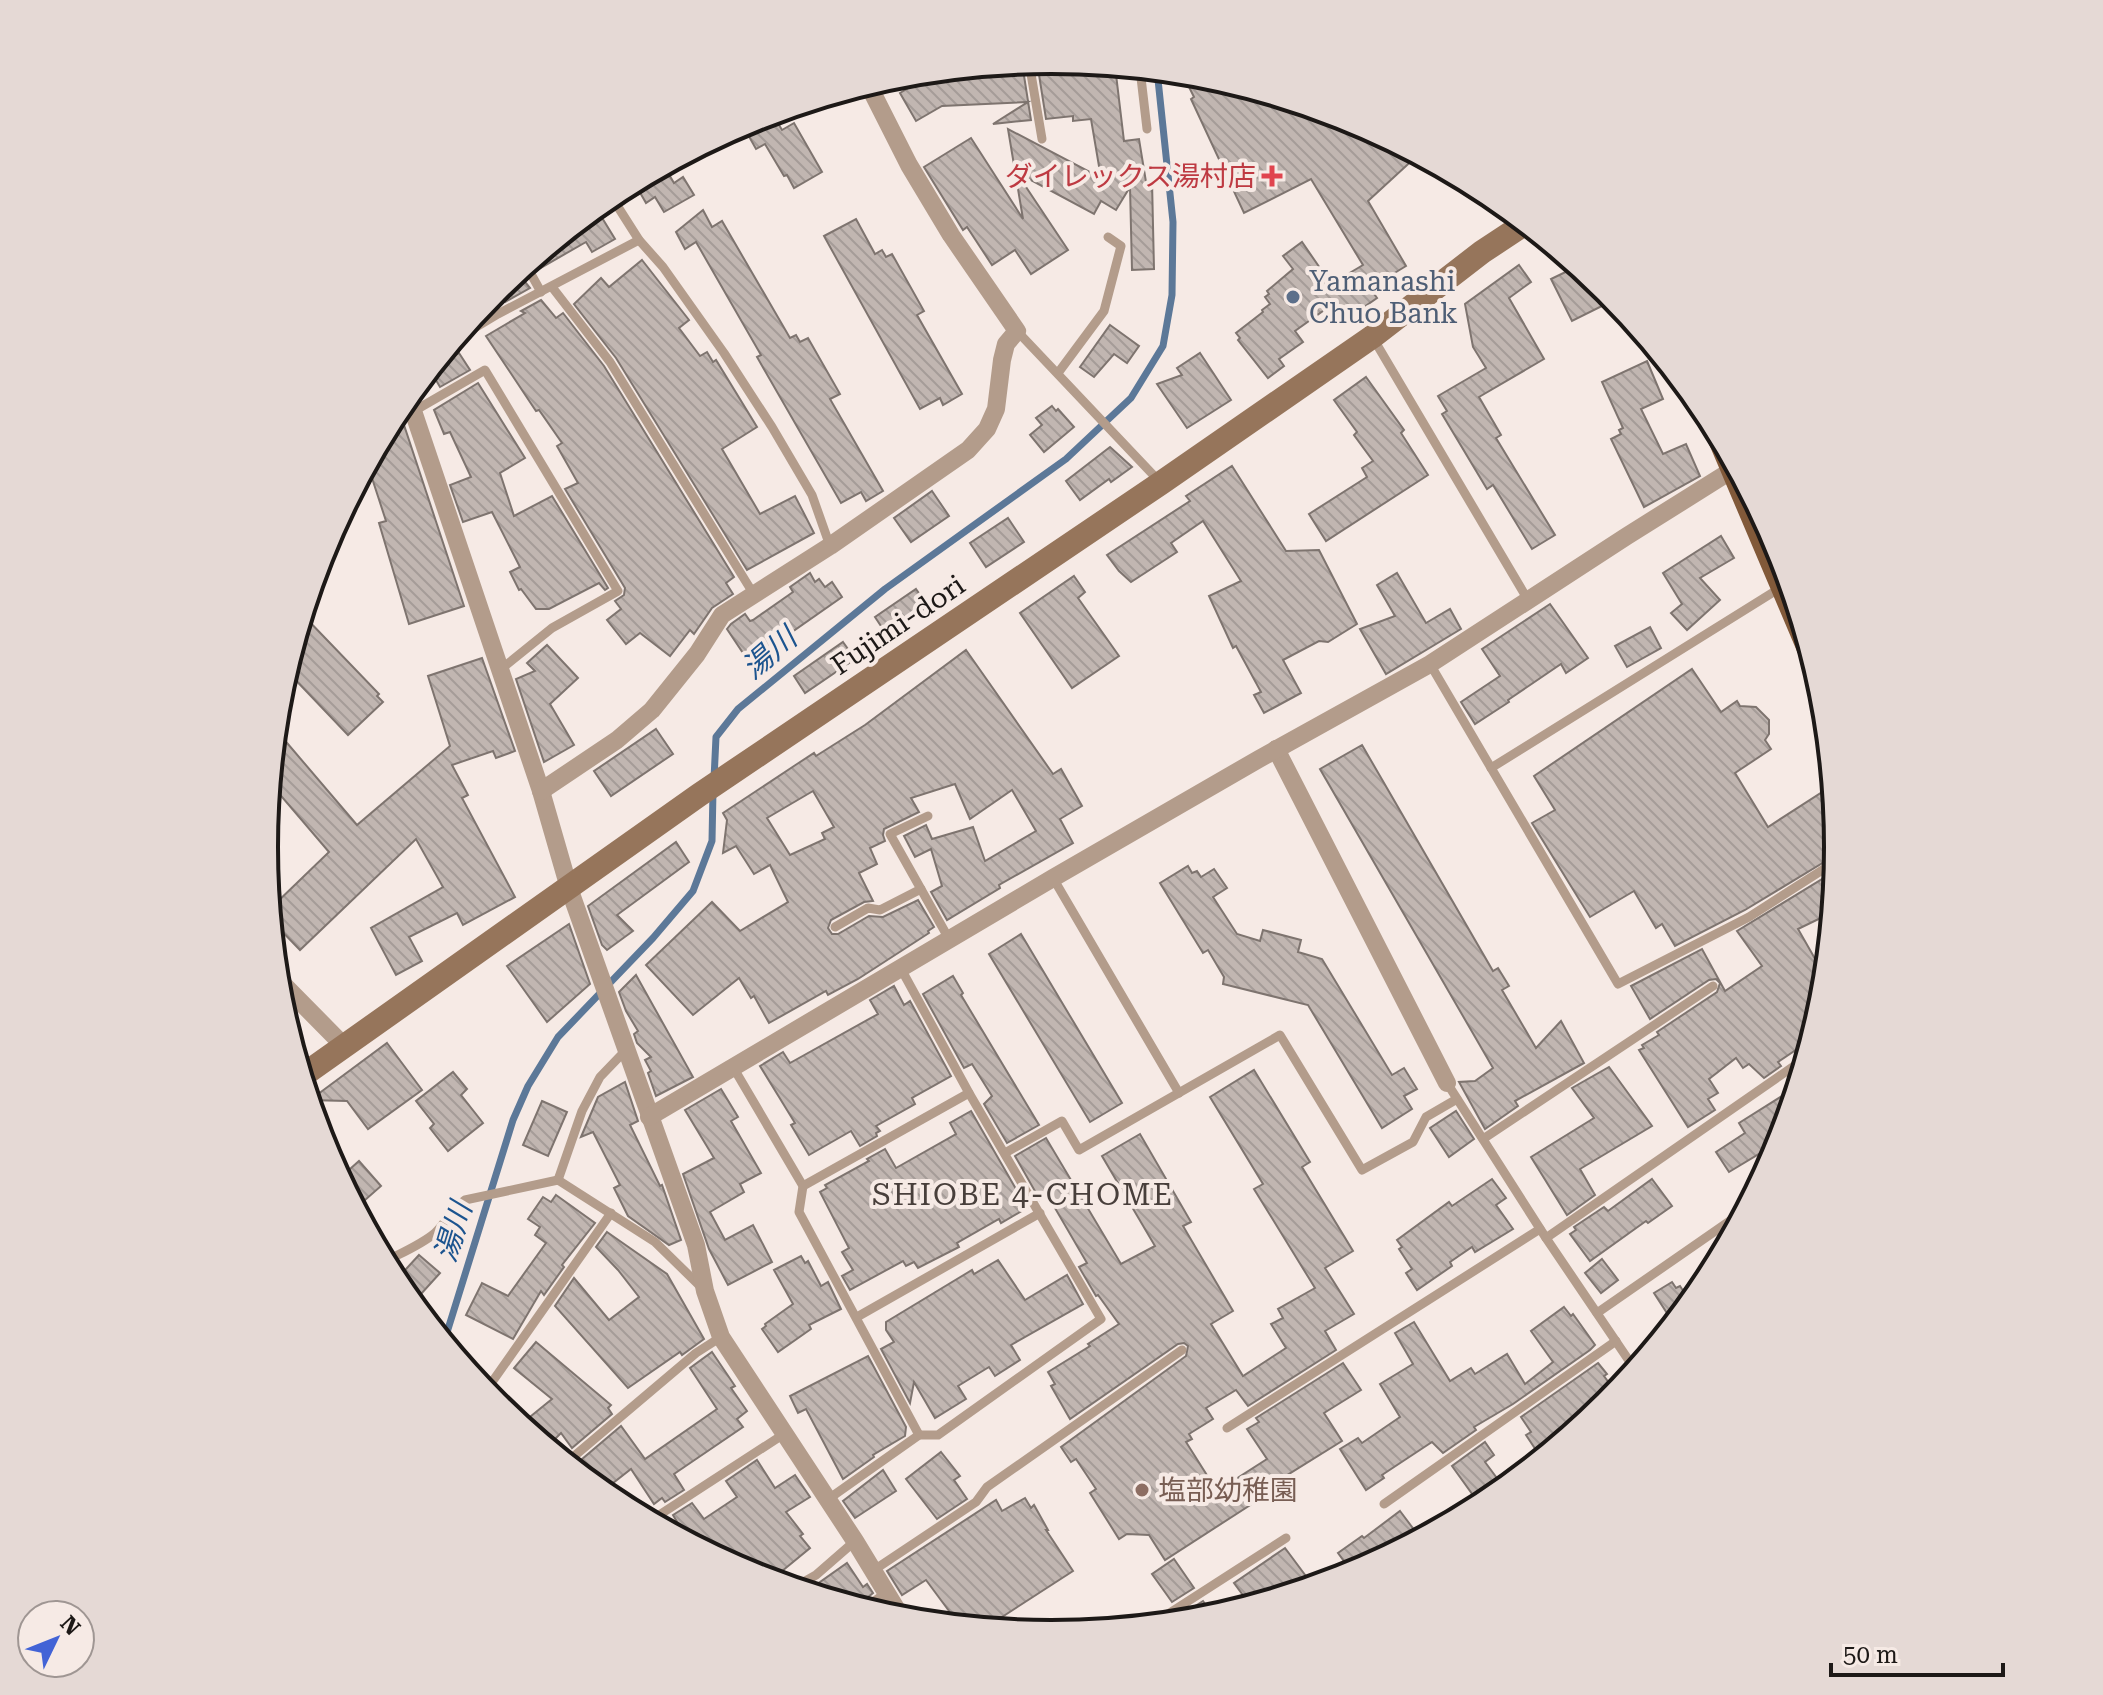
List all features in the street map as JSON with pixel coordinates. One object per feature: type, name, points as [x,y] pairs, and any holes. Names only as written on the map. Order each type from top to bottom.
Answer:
[{"type":"street","points":[[541,791],[617,740],[652,710],[697,654],[722,615],[830,546],[968,450],[987,429],[996,409],[1006,344],[1017,331],[951,235],[909,165],[874,95]]},
{"type":"street","name":"Fujimi-dori","points":[[311,1070],[699,795],[1372,337],[1516,230]]},
{"type":"street","points":[[413,412],[541,791],[600,980],[696,1245],[705,1291],[721,1337],[894,1604]]},
{"type":"street","points":[[649,1117],[1053,878],[1430,664],[1728,473]]},
{"type":"street","points":[[1276,749],[1452,1091]]},
{"type":"street","points":[[292,994],[344,1046]]},
{"type":"lane","points":[[1031,75],[1042,139]]},
{"type":"lane","points":[[1141,80],[1147,129]]},
{"type":"lane","points":[[618,207],[639,240],[663,267],[707,328],[772,427],[812,495],[830,546]]},
{"type":"lane","points":[[1058,373],[1104,311],[1121,246],[1108,237]]},
{"type":"lane","points":[[484,322],[639,240]]},
{"type":"lane","points":[[532,275],[541,292]]},
{"type":"lane","points":[[552,287],[610,362],[753,593]]},
{"type":"lane","points":[[1017,331],[1161,483]]},
{"type":"lane","points":[[1372,337],[1528,600]]},
{"type":"lane","points":[[422,398],[485,370],[618,591],[552,628],[500,670]]},
{"type":"lane","points":[[1491,768],[1780,587]]},
{"type":"lane","points":[[1430,664],[1618,984],[1749,917],[1824,869]]},
{"type":"lane","points":[[928,816],[890,834],[949,939]]},
{"type":"lane","points":[[1053,878],[1179,1093]]},
{"type":"lane","points":[[835,927],[868,908],[880,910],[921,889]]},
{"type":"lane","points":[[827,1500],[919,1435],[938,1435],[1101,1319],[969,1093],[900,967]]},
{"type":"lane","points":[[1483,1139],[1713,986]]},
{"type":"lane","points":[[1005,1153],[1062,1121],[1079,1150],[1280,1035],[1362,1170],[1413,1142],[1426,1117],[1452,1091],[1543,1234],[1630,1361]]},
{"type":"lane","points":[[558,1180],[582,1111],[600,1077],[625,1051]]},
{"type":"lane","points":[[1227,1428],[1543,1234],[1793,1066]]},
{"type":"lane","points":[[733,1067],[803,1186],[799,1212],[919,1435]]},
{"type":"lane","points":[[803,1186],[969,1093]]},
{"type":"lane","points":[[395,1256],[429,1238],[454,1208],[473,1198],[558,1180],[655,1242],[705,1291]]},
{"type":"lane","points":[[493,1381],[611,1213]]},
{"type":"lane","points":[[857,1317],[1040,1213]]},
{"type":"lane","points":[[1597,1313],[1727,1223]]},
{"type":"lane","points":[[575,1456],[696,1353],[721,1337]]},
{"type":"lane","points":[[1384,1504],[1616,1341]]},
{"type":"lane","points":[[874,1570],[976,1502],[987,1487],[1182,1350]]},
{"type":"lane","points":[[660,1514],[784,1434]]},
{"type":"lane","points":[[1173,1611],[1286,1538]]},
{"type":"lane","points":[[806,1581],[855,1541]]},
{"type":"lane","points":[[876,1600],[887,1593]]},
{"type":"building","points":[[1024,75],[1031,120],[993,124],[1028,102],[942,106],[916,121],[900,93],[909,88],[951,81]]},
{"type":"building","points":[[1039,75],[1116,77],[1124,141],[1139,139],[1146,182],[1152,181],[1154,269],[1132,270],[1130,187],[1116,210],[1101,201],[1094,214],[1016,172],[1068,250],[1031,274],[1015,250],[992,265],[967,227],[963,230],[924,167],[971,138],[1023,219],[1008,129],[1101,178],[1091,119],[1073,121],[1073,116],[1046,119]]},
{"type":"building","points":[[1189,87],[1252,100],[1348,133],[1410,163],[1368,201],[1406,266],[1370,288],[1377,298],[1341,323],[1330,306],[1295,331],[1303,342],[1279,359],[1284,366],[1268,378],[1238,340],[1240,338],[1236,333],[1263,312],[1270,304],[1265,297],[1269,294],[1267,291],[1293,269],[1283,256],[1302,242],[1331,284],[1363,265],[1311,179],[1244,213],[1191,99],[1194,97]]},
{"type":"building","points":[[794,123],[822,172],[794,188],[765,144],[756,149],[749,136],[779,124],[782,130]]},
{"type":"building","points":[[670,175],[674,183],[683,177],[694,195],[664,212],[655,197],[646,203],[640,193]]},
{"type":"building","points":[[703,210],[712,227],[722,221],[790,338],[796,335],[800,342],[808,338],[840,394],[830,399],[883,491],[866,501],[861,492],[841,503],[757,357],[761,355],[696,242],[685,249],[676,232]]},
{"type":"building","points":[[602,218],[615,239],[592,252],[586,242],[537,270]]},
{"type":"building","points":[[856,219],[875,254],[882,250],[886,257],[892,254],[924,311],[917,315],[962,394],[943,405],[940,398],[920,409],[824,236]]},
{"type":"building","points":[[642,260],[689,320],[679,328],[700,356],[707,352],[713,362],[716,360],[757,427],[722,449],[760,514],[795,496],[814,533],[747,570],[616,358],[574,304],[601,278],[609,287]]},
{"type":"building","points":[[1519,265],[1531,282],[1509,298],[1544,359],[1479,397],[1501,435],[1496,438],[1555,535],[1532,549],[1493,485],[1487,489],[1442,414],[1447,411],[1438,396],[1486,368],[1473,347],[1465,304]]},
{"type":"building","points":[[1567,271],[1603,306],[1572,321],[1551,279]]},
{"type":"building","points":[[525,282],[530,288],[505,302]]},
{"type":"building","points":[[541,300],[556,318],[563,313],[604,366],[734,577],[726,583],[733,594],[712,608],[694,634],[690,630],[670,656],[640,633],[626,644],[607,620],[621,609],[615,601],[624,595],[625,588],[565,489],[578,483],[557,446],[562,443],[539,410],[536,411],[486,336]]},
{"type":"building","points":[[1110,325],[1139,346],[1127,363],[1114,354],[1094,377],[1080,367]]},
{"type":"building","points":[[459,353],[470,370],[440,387],[436,380]]},
{"type":"building","points":[[1200,353],[1231,400],[1187,428],[1157,384],[1182,375],[1177,368]]},
{"type":"building","points":[[1647,361],[1663,399],[1641,409],[1663,454],[1686,444],[1700,476],[1644,507],[1611,439],[1621,434],[1619,430],[1623,428],[1602,382]]},
{"type":"building","points":[[1366,377],[1404,430],[1401,433],[1428,475],[1326,541],[1309,514],[1367,477],[1362,468],[1373,461],[1334,400]]},
{"type":"building","points":[[478,383],[525,458],[500,473],[514,516],[552,496],[608,588],[605,590],[599,583],[549,609],[536,609],[519,590],[510,572],[520,567],[492,512],[463,522],[450,485],[471,477],[450,432],[444,434],[434,410]]},
{"type":"building","points":[[1052,406],[1074,427],[1044,452],[1030,435],[1042,425],[1036,418]]},
{"type":"building","points":[[404,425],[464,606],[409,624],[379,523],[386,521],[372,479]]},
{"type":"building","points":[[1110,447],[1132,467],[1080,500],[1066,481]]},
{"type":"building","points":[[1232,466],[1286,551],[1319,550],[1357,624],[1328,642],[1319,641],[1283,660],[1301,693],[1264,713],[1254,695],[1261,692],[1236,646],[1233,648],[1209,596],[1241,581],[1203,521],[1171,543],[1177,552],[1131,582],[1107,555],[1190,501],[1186,496]]},
{"type":"building","points":[[932,491],[949,516],[911,542],[894,518]]},
{"type":"building","points":[[1008,518],[1024,542],[986,567],[970,543]]},
{"type":"building","points":[[1721,536],[1734,558],[1700,578],[1720,600],[1687,630],[1671,613],[1682,604],[1663,573]]},
{"type":"building","points":[[810,573],[815,582],[819,579],[825,587],[832,582],[842,597],[749,662],[727,629],[745,614],[750,621],[753,620],[793,592],[790,587]]},
{"type":"building","points":[[1397,573],[1426,623],[1450,609],[1461,629],[1386,674],[1360,629],[1395,616],[1377,585]]},
{"type":"building","points":[[1074,576],[1085,592],[1078,598],[1119,656],[1072,688],[1020,613]]},
{"type":"building","points":[[916,589],[928,606],[887,635],[875,617]]},
{"type":"building","points":[[1550,604],[1588,658],[1566,673],[1561,664],[1475,724],[1461,702],[1500,676],[1482,649]]},
{"type":"building","points":[[311,624],[379,694],[377,696],[383,702],[348,735],[297,681]]},
{"type":"building","points":[[1650,627],[1661,648],[1627,667],[1615,646]]},
{"type":"building","points":[[843,642],[855,659],[805,693],[794,676]]},
{"type":"building","points":[[547,645],[578,678],[550,704],[574,745],[544,762],[516,679],[535,671],[527,663]]},
{"type":"building","points":[[966,650],[1053,774],[1061,769],[1082,806],[1060,819],[1073,843],[999,885],[1000,888],[947,920],[931,892],[942,886],[931,849],[915,857],[904,836],[926,825],[932,839],[973,827],[985,861],[1036,831],[1012,790],[970,819],[955,784],[911,798],[919,812],[884,829],[885,841],[870,848],[877,864],[859,873],[873,901],[864,902],[831,920],[828,928],[832,934],[838,934],[869,916],[883,917],[918,900],[934,927],[929,933],[858,979],[828,995],[826,991],[769,1023],[754,996],[751,998],[739,978],[693,1015],[646,965],[712,902],[740,931],[788,902],[770,865],[754,874],[736,846],[723,853],[727,820],[723,813],[814,753],[816,756],[865,725]],"holes":[[[813,791],[834,827],[822,833],[825,839],[790,855],[767,818]]]},
{"type":"building","points":[[482,658],[515,751],[496,758],[493,751],[452,765],[468,795],[462,798],[515,897],[463,925],[457,913],[409,937],[422,961],[396,975],[371,928],[443,887],[416,839],[300,950],[283,933],[280,899],[329,852],[280,795],[286,742],[357,825],[450,746],[428,676]]},
{"type":"building","points":[[1692,669],[1721,712],[1737,701],[1740,706],[1756,707],[1769,720],[1769,734],[1765,740],[1771,749],[1735,773],[1768,827],[1822,792],[1824,862],[1745,910],[1675,946],[1662,924],[1656,928],[1634,891],[1590,917],[1532,823],[1555,810],[1534,776]]},
{"type":"building","points":[[656,729],[673,754],[611,796],[594,771]]},
{"type":"building","points":[[1362,745],[1493,971],[1498,968],[1509,986],[1502,990],[1536,1048],[1561,1021],[1584,1063],[1515,1101],[1518,1106],[1485,1129],[1459,1082],[1475,1081],[1493,1068],[1320,769]]},
{"type":"building","points":[[676,842],[689,862],[617,915],[633,931],[607,950],[602,945],[588,906]]},
{"type":"building","points":[[1188,866],[1192,873],[1197,871],[1201,877],[1214,869],[1227,888],[1213,897],[1237,934],[1260,941],[1263,930],[1301,940],[1298,952],[1322,959],[1392,1075],[1404,1068],[1417,1089],[1404,1096],[1412,1109],[1382,1128],[1308,1005],[1223,984],[1224,977],[1208,950],[1203,953],[1160,883]]},
{"type":"building","points":[[1824,878],[1821,918],[1798,929],[1816,960],[1799,1048],[1778,1062],[1781,1066],[1764,1078],[1749,1064],[1743,1068],[1736,1058],[1709,1079],[1718,1093],[1708,1099],[1715,1110],[1688,1127],[1639,1050],[1659,1035],[1657,1032],[1717,992],[1720,983],[1716,979],[1709,980],[1650,1019],[1631,986],[1702,949],[1725,991],[1762,966],[1737,931]]},
{"type":"building","points":[[569,924],[590,984],[547,1022],[507,966]]},
{"type":"building","points":[[1021,934],[1122,1103],[1090,1122],[989,954]]},
{"type":"building","points":[[636,975],[693,1077],[656,1096],[648,1073],[651,1071],[645,1060],[651,1057],[637,1043],[634,1034],[638,1031],[619,992]]},
{"type":"building","points":[[953,976],[963,993],[961,995],[1039,1125],[1007,1143],[984,1104],[992,1096],[972,1064],[964,1068],[923,994]]},
{"type":"building","points":[[894,986],[904,1005],[910,1001],[951,1076],[912,1098],[915,1104],[876,1126],[880,1131],[876,1133],[877,1136],[860,1146],[851,1131],[809,1155],[791,1125],[795,1123],[760,1066],[783,1052],[790,1063],[878,1014],[870,1000]]},
{"type":"building","points":[[387,1043],[422,1090],[368,1129],[347,1101],[321,1100],[318,1094]]},
{"type":"building","points":[[1609,1067],[1652,1126],[1580,1169],[1595,1195],[1567,1215],[1531,1157],[1594,1118],[1572,1088]]},
{"type":"building","points":[[1254,1070],[1310,1162],[1302,1167],[1353,1251],[1325,1268],[1354,1314],[1325,1331],[1336,1350],[1248,1406],[1236,1390],[1206,1408],[1213,1419],[1189,1434],[1192,1439],[1186,1442],[1217,1491],[1267,1459],[1247,1429],[1259,1422],[1256,1418],[1343,1363],[1361,1390],[1324,1413],[1342,1441],[1252,1497],[1255,1502],[1165,1560],[1149,1535],[1127,1534],[1119,1539],[1090,1493],[1096,1489],[1076,1459],[1071,1462],[1061,1447],[1186,1356],[1188,1346],[1178,1344],[1070,1419],[1051,1386],[1055,1384],[1048,1372],[1119,1324],[1096,1296],[1079,1267],[1087,1263],[1048,1196],[1040,1200],[1015,1156],[1046,1138],[1121,1264],[1155,1246],[1102,1156],[1140,1134],[1191,1222],[1183,1226],[1233,1311],[1211,1324],[1243,1376],[1286,1348],[1271,1324],[1283,1318],[1278,1309],[1315,1288],[1254,1189],[1263,1184],[1210,1097]]},
{"type":"building","points":[[453,1072],[467,1089],[461,1095],[483,1123],[448,1151],[430,1128],[434,1124],[416,1101]]},
{"type":"building","points":[[625,1082],[638,1121],[630,1125],[662,1185],[681,1240],[669,1245],[628,1216],[614,1188],[620,1185],[593,1132],[581,1137],[598,1097]]},
{"type":"building","points":[[721,1089],[738,1117],[731,1121],[761,1173],[740,1184],[744,1192],[710,1212],[725,1240],[753,1225],[772,1262],[728,1285],[709,1249],[683,1174],[714,1158],[685,1110]]},
{"type":"building","points":[[1784,1094],[1762,1152],[1729,1172],[1716,1152],[1745,1133],[1739,1123]]},
{"type":"building","points":[[542,1101],[567,1112],[548,1156],[523,1145]]},
{"type":"building","points":[[971,1111],[1027,1208],[1001,1223],[999,1219],[957,1243],[959,1247],[918,1268],[914,1262],[906,1266],[903,1261],[850,1290],[842,1276],[853,1270],[842,1252],[849,1248],[820,1192],[827,1188],[825,1185],[885,1149],[896,1168],[956,1134],[950,1123]]},
{"type":"building","points":[[1456,1111],[1474,1139],[1449,1157],[1430,1128]]},
{"type":"building","points":[[359,1161],[381,1186],[364,1201],[349,1170]]},
{"type":"building","points":[[1492,1179],[1506,1198],[1496,1205],[1513,1229],[1475,1252],[1472,1247],[1450,1262],[1452,1266],[1417,1290],[1406,1273],[1412,1269],[1397,1240],[1449,1202],[1452,1206]]},
{"type":"building","points":[[1652,1179],[1672,1206],[1590,1261],[1570,1234],[1576,1230],[1574,1227],[1604,1207],[1608,1211]]},
{"type":"building","points":[[556,1195],[595,1223],[562,1265],[564,1267],[544,1295],[541,1291],[513,1339],[466,1315],[482,1283],[508,1296],[546,1243],[535,1235],[540,1227],[528,1219],[543,1197],[551,1202]]},
{"type":"building","points":[[607,1232],[667,1274],[704,1339],[628,1388],[555,1306],[574,1278],[609,1320],[639,1297],[596,1247]]},
{"type":"building","points":[[419,1255],[440,1273],[421,1294],[404,1271]]},
{"type":"building","points":[[801,1256],[805,1263],[808,1261],[821,1286],[828,1282],[841,1309],[809,1325],[811,1329],[778,1352],[762,1329],[793,1304],[774,1270]]},
{"type":"building","points":[[1602,1259],[1618,1280],[1601,1293],[1585,1273]]},
{"type":"building","points":[[998,1260],[1025,1300],[1067,1275],[1083,1304],[1011,1345],[1020,1360],[995,1376],[989,1367],[958,1386],[966,1399],[935,1418],[914,1382],[910,1403],[881,1349],[894,1342],[886,1330],[886,1322],[972,1270],[974,1274]]},
{"type":"building","points":[[1672,1282],[1684,1292],[1668,1314],[1654,1293]]},
{"type":"building","points":[[1564,1307],[1571,1316],[1573,1314],[1595,1345],[1590,1350],[1513,1404],[1474,1427],[1476,1430],[1443,1453],[1432,1442],[1382,1475],[1384,1478],[1366,1490],[1340,1449],[1358,1438],[1362,1443],[1400,1417],[1380,1384],[1413,1364],[1395,1333],[1414,1322],[1450,1381],[1471,1368],[1475,1374],[1507,1354],[1525,1384],[1553,1362],[1531,1331]]},
{"type":"building","points":[[536,1342],[611,1405],[608,1408],[612,1414],[572,1448],[561,1433],[554,1440],[529,1418],[552,1399],[514,1368]]},
{"type":"building","points":[[712,1352],[735,1386],[731,1388],[747,1411],[737,1419],[743,1427],[674,1474],[684,1490],[665,1502],[662,1498],[654,1504],[631,1469],[612,1484],[583,1462],[581,1460],[621,1426],[645,1459],[717,1409],[690,1368]]},
{"type":"building","points":[[868,1356],[906,1427],[905,1436],[873,1455],[843,1479],[806,1409],[798,1413],[790,1396]]},
{"type":"building","points":[[1598,1363],[1607,1374],[1604,1376],[1609,1383],[1536,1450],[1526,1435],[1531,1432],[1521,1417]]},
{"type":"building","points":[[1485,1442],[1494,1455],[1485,1462],[1498,1479],[1473,1496],[1452,1466]]},
{"type":"building","points":[[941,1452],[960,1476],[954,1480],[967,1499],[937,1519],[906,1479]]},
{"type":"building","points":[[757,1460],[775,1488],[795,1475],[810,1497],[786,1512],[810,1548],[781,1572],[679,1524],[673,1515],[692,1503],[704,1519],[737,1497],[726,1481]]},
{"type":"building","points":[[883,1470],[896,1491],[855,1518],[843,1501]]},
{"type":"building","points":[[1025,1498],[1031,1508],[1034,1505],[1073,1571],[999,1619],[946,1613],[949,1611],[926,1580],[902,1595],[887,1571],[996,1500],[1002,1511]]},
{"type":"building","points":[[1400,1511],[1414,1530],[1345,1563],[1338,1553],[1362,1536],[1364,1538]]},
{"type":"building","points":[[1285,1548],[1307,1577],[1244,1597],[1234,1583]]},
{"type":"building","points":[[1174,1559],[1194,1588],[1172,1602],[1152,1574]]},
{"type":"building","points":[[847,1563],[863,1587],[867,1584],[873,1593],[866,1598],[817,1584]]},
{"type":"waterway","name":"湯川","points":[[714,779],[716,737],[738,709],[885,589],[1066,459],[1131,398],[1163,346],[1172,295],[1173,222],[1158,82]]},
{"type":"waterway","name":"湯川","points":[[448,1330],[513,1120],[528,1086],[558,1037],[653,938],[693,891],[712,841],[713,791]]},
{"type":"place","name":"ダイレックス湯村店","points":[[1272,176]]},
{"type":"place","name":"Yamanashi Chuo Bank","points":[[1293,297]]},
{"type":"place","name":"塩部幼稚園","points":[[1142,1490]]},
{"type":"district","name":"SHIOBE 4-CHOME","points":[[1023,1194]]}]
